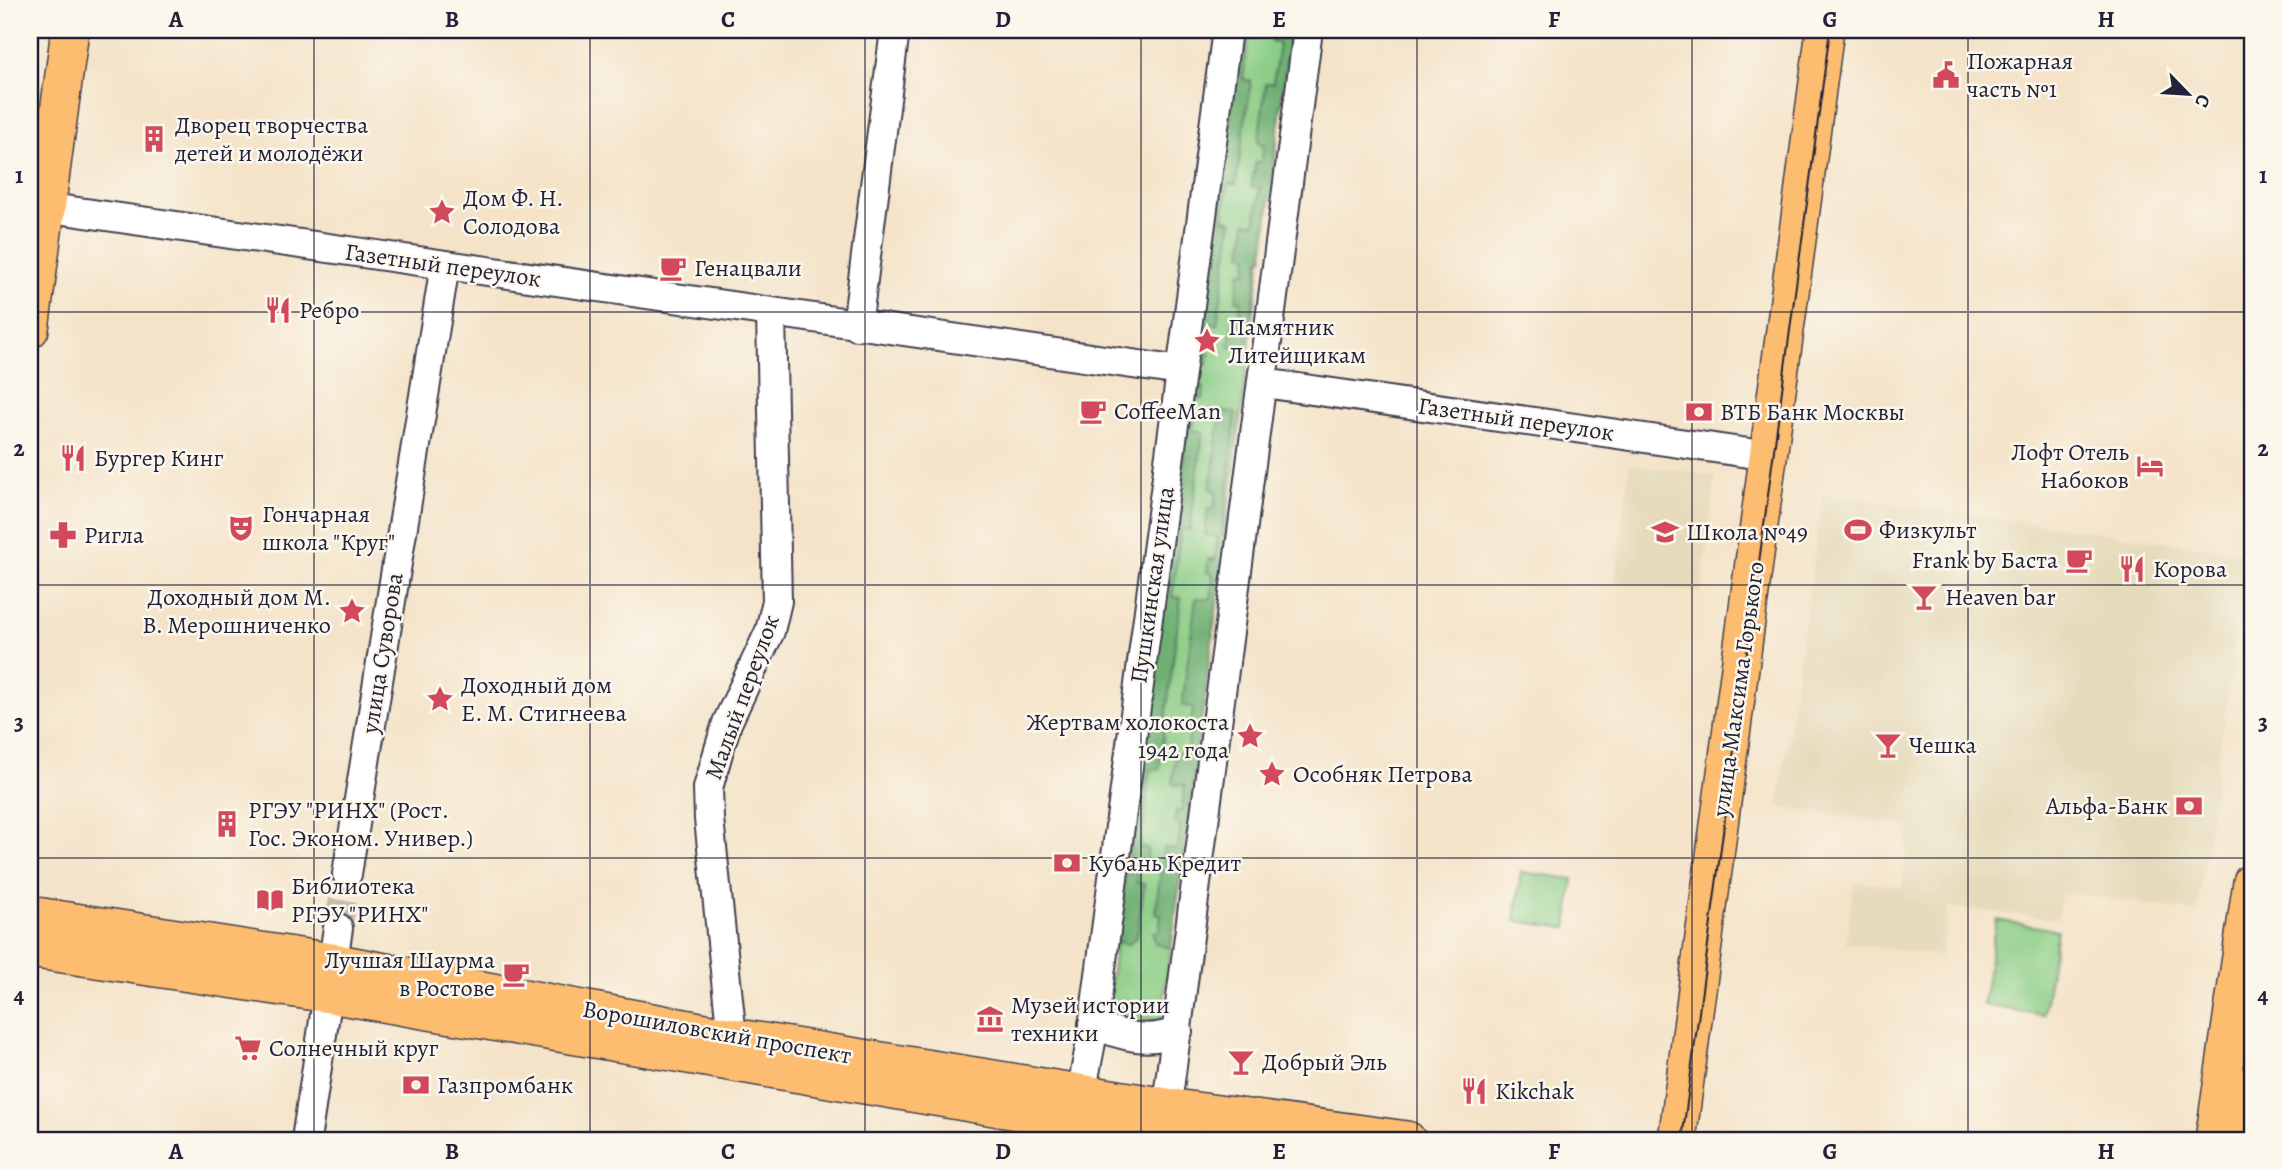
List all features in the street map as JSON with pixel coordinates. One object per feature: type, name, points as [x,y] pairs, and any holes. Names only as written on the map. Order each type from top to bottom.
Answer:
[{"type":"main road","points":[[30,155],[46,30]]},
{"type":"main road","points":[[30,329],[38,207],[70,30]]},
{"type":"main road","name":"улица Максима Горького","points":[[1677,1140],[1825,30]]},
{"type":"main road","points":[[2214,1140],[2252,882]]},
{"type":"main road","name":"Ворошиловский проспект","points":[[30,915],[333,961],[732,1037],[1076,1119]]},
{"type":"main road","name":"Ворошиловский проспект","points":[[30,950],[333,961],[1076,1119],[1172,1128],[1407,1140]]},
{"type":"main road","points":[[2244,1140],[2252,1085]]},
{"type":"street","points":[[857,326],[895,30]]},
{"type":"street","name":"Пушкинская улица","points":[[1076,1119],[1093,1024],[1227,30]]},
{"type":"street","points":[[1172,1128],[1178,1031],[1308,30]]},
{"type":"street","name":"Газетный переулок","points":[[38,207],[1181,371]]},
{"type":"street","name":"улица Суворова","points":[[347,874],[445,265]]},
{"type":"street","name":"Малый переулок","points":[[732,1037],[708,788],[727,723],[775,616],[778,568],[771,314]]},
{"type":"street","name":"Газетный переулок","points":[[1264,383],[1769,456]]},
{"type":"street","points":[[306,1140],[333,961]]},
{"type":"street","points":[[1093,1024],[1131,1037],[1163,1037],[1178,1031]]},
{"type":"shaded area","name":"Школа №49","points":[[1630,465],[1716,476],[1701,593],[1615,582]]},
{"type":"shaded area","points":[[1823,494],[2248,553],[2197,912],[2061,892],[2057,919],[1948,907],[1941,956],[1846,943],[1854,882],[1902,887],[1909,826],[1778,807]]},
{"type":"green space","points":[[1241,30],[1291,30],[1161,1022],[1106,1014]]},
{"type":"green space","points":[[1242,30],[1257,30],[1256,40],[1248,39],[1243,79],[1251,81],[1236,185],[1228,184],[1223,219],[1232,221],[1217,325],[1206,323],[1203,342],[1199,341]]},
{"type":"green space","points":[[1273,30],[1290,30],[1263,259],[1260,259],[1246,350],[1229,347],[1234,317],[1239,318],[1241,301],[1236,300],[1240,272],[1246,273],[1248,255],[1242,254],[1246,222],[1255,223],[1260,188],[1251,186],[1256,162],[1261,162],[1264,145],[1258,143],[1266,83],[1273,83],[1279,44],[1271,42]]},
{"type":"green space","points":[[1198,352],[1209,354],[1208,364],[1201,363],[1197,386],[1204,387],[1203,399],[1191,397]]},
{"type":"green space","points":[[1190,411],[1196,411],[1193,430],[1203,432],[1190,530],[1181,529],[1172,597],[1181,598],[1159,770],[1150,769],[1140,847],[1148,849],[1146,865],[1139,865],[1137,883],[1144,884],[1137,937],[1128,944],[1116,942]]},
{"type":"green space","points":[[1221,411],[1236,413],[1222,535],[1226,536],[1171,948],[1155,944],[1153,932],[1159,932],[1161,915],[1155,914],[1164,848],[1178,849],[1180,824],[1174,823],[1176,811],[1182,811],[1185,786],[1172,784],[1176,753],[1187,754],[1193,708],[1182,705],[1196,598],[1211,599],[1213,574],[1207,573],[1208,559],[1215,560],[1218,537],[1205,535],[1208,508],[1214,508],[1216,491],[1210,490]]},
{"type":"green space","points":[[1521,872],[1573,879],[1567,928],[1515,921]]},
{"type":"green space","points":[[1996,920],[2057,930],[2044,1015],[1983,1005]]},
{"type":"tunnel","points":[[338,928],[347,874]]},
{"type":"tram line","points":[[1682,1140],[1830,30]]},
{"type":"place","name":"Пожарная часть №1","points":[[1946,75]]},
{"type":"place","name":"Дворец творчества детей и молодёжи","points":[[154,139]]},
{"type":"place","name":"Дом Ф. Н. Солодова","points":[[442,212]]},
{"type":"place","name":"Генацвали","points":[[673,268]]},
{"type":"place","name":"Ребро","points":[[278,310]]},
{"type":"place","name":"Памятник Литейщикам","points":[[1207,341]]},
{"type":"place","name":"CoffeeMan","points":[[1093,411]]},
{"type":"place","name":"ВТБ Банк Москвы","points":[[1699,412]]},
{"type":"place","name":"Бургер Кинг","points":[[73,458]]},
{"type":"place","name":"Лофт Отель Набоков","points":[[2150,466]]},
{"type":"place","name":"Гончарная школа \"Круг\"","points":[[241,528]]},
{"type":"place","name":"Физкульт","points":[[1858,530]]},
{"type":"place","name":"Школа №49","points":[[1665,532]]},
{"type":"place","name":"Ригла","points":[[63,535]]},
{"type":"place","name":"Frank by Баста","points":[[2079,560]]},
{"type":"place","name":"Корова","points":[[2132,569]]},
{"type":"place","name":"Heaven bar","points":[[1924,597]]},
{"type":"place","name":"Доходный дом М. В. Мерошниченко","points":[[352,611]]},
{"type":"place","name":"Доходный дом Е. М. Стигнеева","points":[[440,699]]},
{"type":"place","name":"Жертвам холокоста 1942 года","points":[[1250,736]]},
{"type":"place","name":"Чешка","points":[[1888,745]]},
{"type":"place","name":"Особняк Петрова","points":[[1272,774]]},
{"type":"place","name":"Альфа-Банк","points":[[2189,806]]},
{"type":"place","name":"РГЭУ \"РИНХ\" (Рост. Гос. Эконом. Универ.)","points":[[227,824]]},
{"type":"place","name":"Кубань Кредит","points":[[1067,863]]},
{"type":"place","name":"Библиотека РГЭУ \"РИНХ\"","points":[[270,900]]},
{"type":"place","name":"Лучшая Шаурма в Ростове","points":[[516,974]]},
{"type":"place","name":"Музей истории техники","points":[[990,1019]]},
{"type":"place","name":"Солнечный круг","points":[[248,1048]]},
{"type":"place","name":"Добрый Эль","points":[[1241,1062]]},
{"type":"place","name":"Газпромбанк","points":[[416,1085]]},
{"type":"place","name":"Kikchak","points":[[1474,1091]]}]
